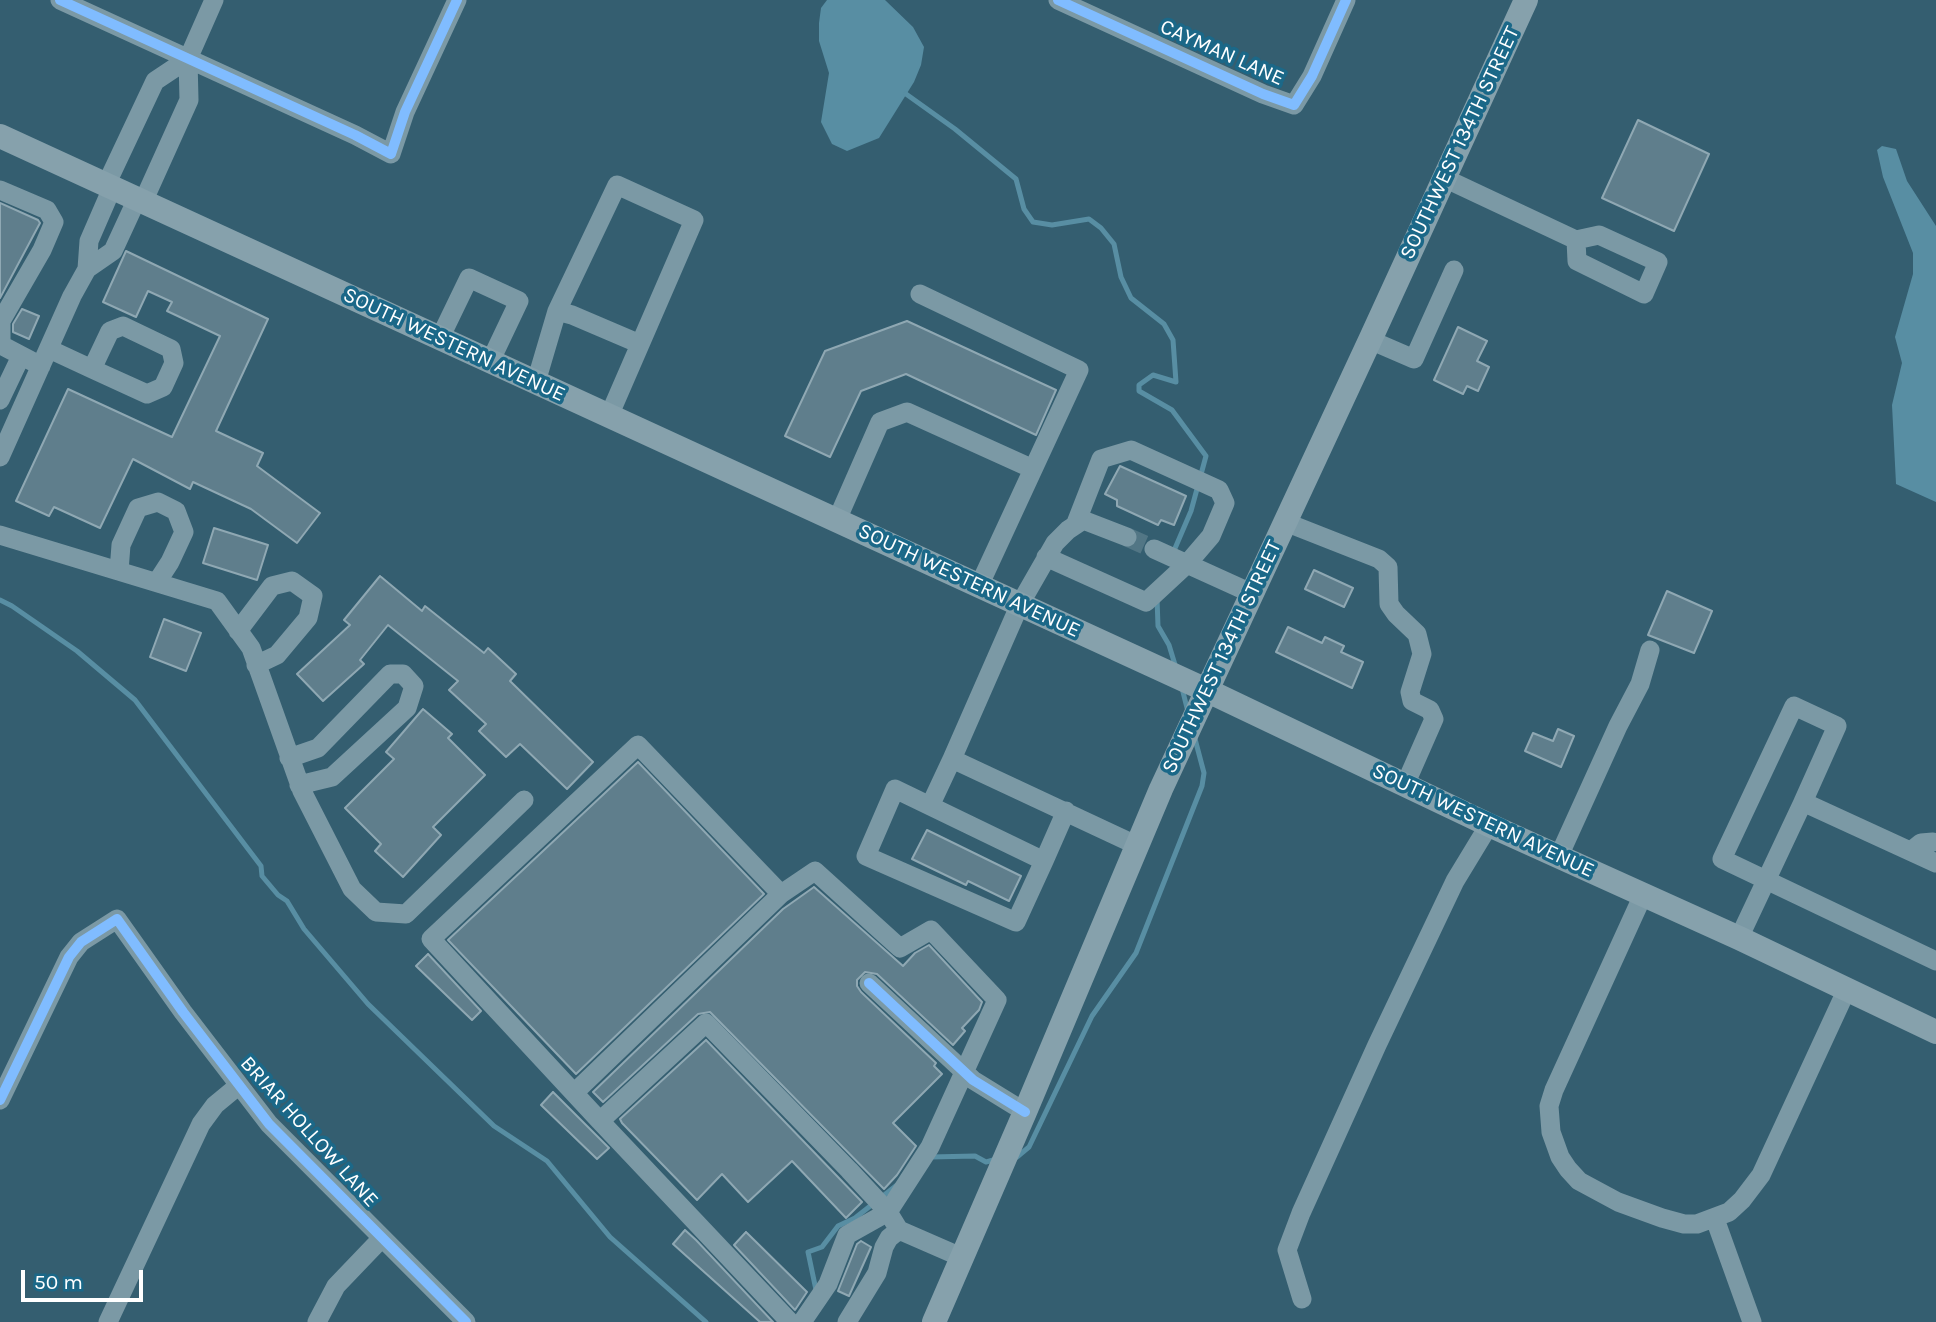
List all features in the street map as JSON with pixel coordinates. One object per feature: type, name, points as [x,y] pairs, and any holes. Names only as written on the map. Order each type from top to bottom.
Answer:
[{"type":"main road","name":"SOUTHWEST 134TH STREET","points":[[934,1322],[1136,845],[1526,0]]},
{"type":"main road","name":"SOUTH WESTERN AVENUE","points":[[0,135],[1206,690],[1489,825],[1739,938],[1936,1032]]},
{"type":"street","points":[[60,0],[391,154],[405,112],[457,0]]},
{"type":"street","points":[[87,269],[113,251],[189,100],[188,60],[214,0]]},
{"type":"street","name":"CAYMAN LANE","points":[[1058,0],[1263,94],[1294,105],[1312,76],[1346,0]]},
{"type":"street","points":[[0,457],[87,269],[89,242],[109,186],[155,81],[188,60]]},
{"type":"street","points":[[1444,178],[1576,240]]},
{"type":"street","points":[[536,383],[557,311],[617,186],[694,220],[609,416]]},
{"type":"street","points":[[0,190],[47,210],[54,222],[42,250],[1,321],[1,345],[21,356],[45,357],[92,369]]},
{"type":"street","points":[[1370,340],[1414,359],[1454,270]]},
{"type":"street","points":[[440,338],[469,278],[519,301],[490,362]]},
{"type":"street","points":[[920,294],[1079,370],[979,586]]},
{"type":"street","points":[[557,311],[640,344]]},
{"type":"street","points":[[0,400],[21,356]]},
{"type":"street","points":[[837,520],[880,422],[907,412],[1033,469]]},
{"type":"street","points":[[1046,557],[1146,602],[1188,564],[1211,536],[1225,503],[1219,490],[1131,450],[1101,459],[1076,523]]},
{"type":"street","points":[[119,571],[121,545],[138,508],[158,502],[176,511],[184,532],[157,582]]},
{"type":"street","points":[[930,806],[1020,604],[1055,543],[1076,523],[1083,520],[1089,520],[1127,537]]},
{"type":"street","points":[[1285,522],[1379,559],[1388,567],[1389,604],[1417,634],[1422,654],[1410,692],[1412,701],[1430,710],[1434,719],[1405,785]]},
{"type":"street","points":[[0,535],[217,601],[251,648],[299,785],[352,889],[376,912],[406,914],[524,800]]},
{"type":"street","points":[[1154,549],[1251,593]]},
{"type":"street","points":[[238,631],[272,586],[292,581],[313,596],[308,618],[277,655],[256,665]]},
{"type":"street","points":[[1559,856],[1640,684],[1650,650]]},
{"type":"street","points":[[289,758],[318,748],[390,674],[403,674],[414,687],[407,708],[332,777],[299,785]]},
{"type":"street","points":[[1739,938],[1766,879],[1803,802],[1837,726],[1794,706],[1722,859],[1766,879],[1936,961]]},
{"type":"street","points":[[781,894],[638,745],[432,939],[790,1322]]},
{"type":"street","points":[[952,758],[1136,845]]},
{"type":"street","points":[[1044,861],[895,789],[866,856],[1016,922],[1044,861],[1066,811]]},
{"type":"street","points":[[1803,802],[1936,863]]},
{"type":"street","points":[[1303,1299],[1287,1250],[1301,1213],[1443,906],[1489,825]]},
{"type":"street","points":[[1911,851],[1921,843],[1933,842]]},
{"type":"street","points":[[575,1092],[781,894],[815,871],[900,948],[931,930],[997,1000],[930,1147],[888,1212],[847,1235],[828,1284],[802,1322]]},
{"type":"street","points":[[1643,895],[1549,1106],[1551,1132],[1560,1157],[1568,1169],[1579,1181],[1618,1202],[1684,1224],[1697,1224],[1729,1212],[1755,1185],[1847,989]]},
{"type":"street","name":"BRIAR HOLLOW LANE","points":[[0,1100],[69,957],[81,942],[117,919],[238,1086],[270,1124],[466,1322]]},
{"type":"street","points":[[869,983],[973,1080],[1025,1112]]},
{"type":"street","points":[[600,1121],[706,1023],[888,1212],[900,1230],[961,1257]]},
{"type":"street","points":[[108,1322],[201,1124],[215,1105],[238,1086]]},
{"type":"street","points":[[1715,1219],[1752,1322]]},
{"type":"street","points":[[847,1322],[877,1273],[889,1238],[900,1230]]},
{"type":"street","points":[[317,1322],[336,1286],[381,1238]]},
{"type":"water","points":[[827,0],[885,0],[913,27],[924,47],[914,82],[879,138],[847,151],[832,144],[821,122],[829,73],[819,41],[819,23],[821,8]]},
{"type":"water","points":[[1882,146],[1896,149],[1907,181],[1936,226],[1936,502],[1896,484],[1892,405],[1902,363],[1895,337],[1913,274],[1913,253],[1883,177],[1877,150]]},
{"type":"building","points":[[1638,120],[1709,154],[1674,231],[1602,198]]},
{"type":"building","points":[[0,203],[40,223],[0,298]]},
{"type":"building","points":[[126,251],[268,319],[216,431],[263,453],[257,466],[320,513],[297,543],[251,509],[193,482],[190,489],[133,459],[100,528],[54,507],[49,516],[16,501],[68,389],[172,437],[220,336],[167,311],[172,302],[148,291],[136,317],[103,302]]},
{"type":"building","points":[[22,309],[39,316],[29,339],[13,332],[13,324]]},
{"type":"building","points":[[907,321],[1056,390],[1036,435],[906,374],[861,391],[830,457],[785,436],[825,351]]},
{"type":"building","points":[[1458,327],[1487,341],[1477,361],[1489,367],[1478,391],[1467,386],[1463,394],[1434,380]]},
{"type":"building","points":[[1120,466],[1186,496],[1174,525],[1161,520],[1158,525],[1117,506],[1117,500],[1105,494]]},
{"type":"building","points":[[214,528],[268,545],[257,580],[203,563]]},
{"type":"building","points":[[1314,570],[1353,588],[1344,607],[1305,589]]},
{"type":"building","points":[[380,576],[422,611],[425,606],[484,653],[488,648],[516,674],[510,681],[593,762],[567,789],[520,744],[506,757],[479,731],[486,724],[449,690],[458,681],[388,625],[360,660],[364,664],[323,701],[297,674],[350,625],[344,620]]},
{"type":"building","points":[[1667,591],[1712,611],[1694,653],[1648,635]]},
{"type":"building","points":[[164,619],[201,633],[186,671],[150,657]]},
{"type":"building","points":[[1288,627],[1322,643],[1325,637],[1344,646],[1341,652],[1363,662],[1352,688],[1276,652]]},
{"type":"building","points":[[423,709],[452,734],[448,738],[485,775],[433,827],[441,835],[403,877],[375,851],[381,844],[345,808],[394,759],[386,752]]},
{"type":"building","points":[[1558,729],[1574,736],[1561,767],[1525,751],[1533,733],[1553,741]]},
{"type":"building","points":[[638,762],[764,894],[576,1074],[448,940]]},
{"type":"building","points":[[927,830],[1021,876],[1009,901],[968,881],[966,885],[912,859]]},
{"type":"building","points":[[814,887],[903,966],[915,953],[929,945],[982,1002],[979,1010],[962,1028],[965,1031],[953,1045],[877,974],[865,972],[857,980],[861,992],[936,1063],[934,1066],[942,1074],[893,1123],[916,1146],[884,1189],[710,1012],[698,1014],[603,1102],[593,1092],[783,909]]},
{"type":"building","points":[[428,954],[481,1011],[472,1020],[416,966]]},
{"type":"building","points":[[706,1040],[862,1202],[846,1218],[792,1161],[748,1202],[722,1174],[697,1200],[622,1123],[620,1119]]},
{"type":"building","points":[[553,1092],[609,1148],[597,1159],[541,1105]]},
{"type":"building","points":[[685,1230],[773,1322],[760,1322],[673,1244]]},
{"type":"building","points":[[746,1232],[807,1292],[795,1310],[734,1245]]},
{"type":"building","points":[[861,1241],[871,1247],[849,1296],[838,1291],[857,1244]]},
{"type":"waterway","points":[[906,94],[955,129],[1016,179],[1024,209],[1033,222],[1052,225],[1089,219],[1101,228],[1114,244],[1121,277],[1131,298],[1164,324],[1173,340],[1176,382],[1153,375],[1139,385],[1139,391],[1172,410],[1206,456],[1191,511],[1173,553]]},
{"type":"waterway","points":[[1157,598],[1158,626],[1169,645],[1176,668]]},
{"type":"waterway","points":[[0,600],[77,651],[135,700],[261,866],[262,876],[278,895],[287,901],[304,929],[368,1004],[494,1126],[547,1161],[610,1237],[706,1322]]},
{"type":"waterway","points":[[1182,688],[1188,712]]},
{"type":"waterway","points":[[1017,1157],[1029,1147],[1092,1016],[1136,953],[1202,786],[1204,773],[1195,739]]},
{"type":"waterway","points":[[931,1157],[975,1156],[986,1162],[997,1159]]},
{"type":"waterway","points":[[816,1290],[808,1252],[822,1247],[838,1226],[855,1218],[897,1185]]},
{"type":"tunnel","points":[[1127,537],[1154,549]]},
{"type":"cycle path","points":[[60,0],[391,154],[405,112],[457,0]]},
{"type":"cycle path","points":[[1058,0],[1263,94],[1294,105],[1312,76],[1346,0]]},
{"type":"cycle path","points":[[0,1100],[69,957],[81,942],[117,919],[183,1012],[269,1124],[466,1322]]},
{"type":"cycle path","points":[[869,983],[973,1080],[1025,1112]]}]
